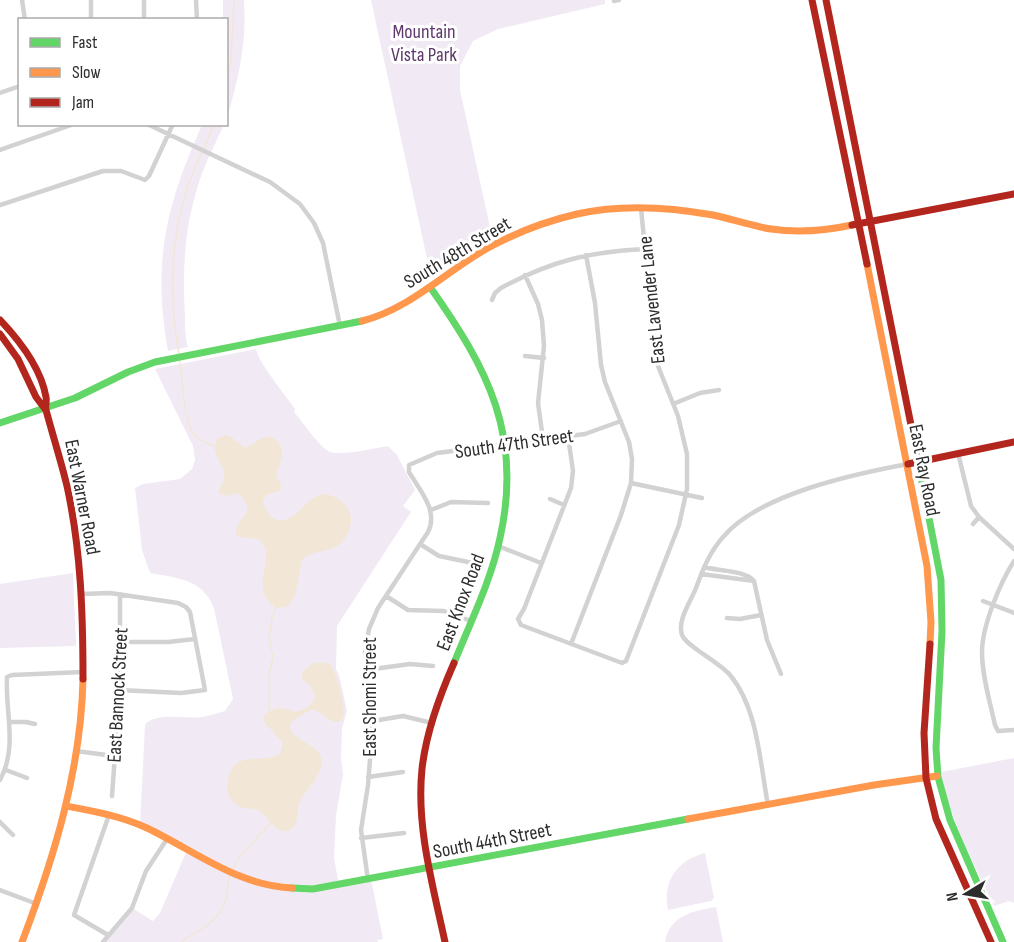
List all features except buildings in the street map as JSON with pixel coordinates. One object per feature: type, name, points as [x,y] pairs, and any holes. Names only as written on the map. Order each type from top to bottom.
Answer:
[{"type":"main road","name":"East Ray Road","points":[[812,0],[924,550],[930,600],[924,733],[926,778],[936,819],[991,942]]},
{"type":"main road","name":"East Ray Road","points":[[826,0],[939,563],[943,623],[936,742],[937,776],[948,815],[997,923],[1003,942]]},
{"type":"main road","name":"South 48th Street","points":[[0,423],[75,398],[128,372],[155,362],[356,323],[389,311],[488,248],[535,227],[591,212],[641,208],[704,214],[770,229],[821,232],[1014,194]]},
{"type":"main road","name":"East Knox Road","points":[[430,286],[465,337],[484,371],[499,412],[506,444],[508,476],[507,502],[498,546],[432,723],[423,766],[422,827],[445,942]]},
{"type":"main road","name":"East Warner Road","points":[[0,320],[21,344],[35,369],[46,397],[45,409],[64,469],[74,523],[82,594],[83,672],[76,751],[66,806],[51,866],[22,942]]},
{"type":"main road","name":"East Warner Road","points":[[0,334],[24,368],[37,401],[45,409]]},
{"type":"main road","points":[[908,464],[1014,442]]},
{"type":"main road","name":"South 44th Street","points":[[66,806],[110,815],[140,825],[231,873],[270,886],[297,890],[313,889],[937,776]]},
{"type":"street","points":[[22,0],[25,18]]},
{"type":"street","points":[[91,0],[91,18]]},
{"type":"street","points":[[144,0],[144,18]]},
{"type":"street","points":[[196,0],[197,18]]},
{"type":"street","points":[[0,93],[18,88]]},
{"type":"street","points":[[0,150],[68,126]]},
{"type":"street","points":[[151,126],[270,182],[300,204],[314,223],[323,243],[340,326]]},
{"type":"street","points":[[0,205],[103,171],[121,171],[145,180],[172,126]]},
{"type":"street","name":"East Lavender Lane","points":[[571,644],[622,663],[626,661],[679,525],[686,495],[687,454],[673,404],[656,362],[641,208]]},
{"type":"street","points":[[492,300],[501,288],[549,265],[586,255],[645,249]]},
{"type":"street","points":[[568,436],[573,477],[524,609],[518,619],[521,625],[571,644],[621,515],[631,483],[632,459],[629,442],[605,382],[601,365],[595,303],[586,255]]},
{"type":"street","points":[[525,275],[540,312],[544,358],[538,403],[543,439]]},
{"type":"street","points":[[525,356],[544,358]]},
{"type":"street","points":[[673,404],[700,393],[719,390]]},
{"type":"street","name":"South 47th Street","points":[[431,510],[409,472],[408,467],[411,463],[437,453],[595,432],[621,422]]},
{"type":"street","points":[[958,453],[968,500],[980,517],[1014,549]]},
{"type":"street","points":[[768,805],[751,716],[742,693],[724,669],[708,655],[687,643],[681,631],[701,574],[724,535],[757,510],[837,478],[908,464]]},
{"type":"street","points":[[631,483],[702,498]]},
{"type":"street","points":[[550,499],[564,505]]},
{"type":"street","points":[[431,510],[451,502],[488,503]]},
{"type":"street","name":"East Shomi Street","points":[[368,879],[361,838],[373,721],[365,648],[369,629],[386,596],[431,527],[431,510]]},
{"type":"street","points":[[973,524],[980,517]]},
{"type":"street","points":[[420,544],[439,556],[473,563]]},
{"type":"street","points":[[498,546],[541,563]]},
{"type":"street","points":[[1014,561],[1006,573],[994,605],[984,635],[982,650],[998,731],[1014,730]]},
{"type":"street","points":[[704,567],[751,576],[766,640],[781,674]]},
{"type":"street","points":[[701,574],[754,581]]},
{"type":"street","points":[[82,594],[120,594],[178,603],[190,612],[205,690],[180,693],[119,690]]},
{"type":"street","name":"East Bannock Street","points":[[112,796],[121,642],[120,594]]},
{"type":"street","points":[[386,596],[408,610],[444,611],[471,621]]},
{"type":"street","points":[[983,601],[1014,613]]},
{"type":"street","points":[[727,618],[740,619],[761,615]]},
{"type":"street","points":[[121,642],[168,642],[195,639]]},
{"type":"street","points":[[366,670],[410,664],[433,666]]},
{"type":"street","points":[[0,780],[6,770],[10,745],[7,677],[83,672]]},
{"type":"street","points":[[373,721],[403,716],[432,723]]},
{"type":"street","points":[[10,722],[34,724]]},
{"type":"street","points":[[76,751],[114,756]]},
{"type":"street","points":[[6,770],[27,778]]},
{"type":"street","points":[[368,777],[403,772]]},
{"type":"street","points":[[108,936],[74,915],[110,815]]},
{"type":"street","points":[[0,822],[13,835]]},
{"type":"street","points":[[361,838],[404,833]]},
{"type":"street","points":[[103,942],[132,908],[146,871],[167,839]]},
{"type":"street","points":[[0,890],[37,904]]},
{"type":"green space","points":[[223,0],[244,0],[241,59],[228,113],[228,18],[223,18]]},
{"type":"green space","name":"Mountain Vista Park","points":[[371,0],[605,0],[605,4],[498,29],[473,41],[460,66],[460,90],[494,238],[463,255],[431,277]]},
{"type":"green space","points":[[202,126],[224,126],[210,153],[197,189],[186,242],[185,332],[188,347],[168,351],[163,319],[162,262],[171,208]]},
{"type":"green space","points":[[256,349],[267,371],[295,409],[294,412],[328,451],[333,453],[357,452],[388,446],[397,455],[415,490],[403,506],[411,512],[337,626],[336,669],[347,711],[342,728],[343,774],[336,816],[334,858],[339,885],[371,879],[383,939],[378,942],[103,942],[132,908],[153,921],[160,913],[187,850],[140,825],[145,725],[149,721],[163,717],[201,717],[225,711],[233,699],[214,608],[209,598],[203,591],[188,582],[150,573],[142,550],[135,488],[143,484],[180,479],[192,469],[195,460],[193,446],[155,369]]},
{"type":"green space","points":[[73,573],[76,646],[0,648],[0,584]]},
{"type":"green space","points":[[1014,758],[1014,903],[1009,901],[994,906],[956,824],[941,772]]},
{"type":"green space","points":[[705,853],[714,898],[711,901],[668,910],[667,890],[674,874],[687,861]]},
{"type":"green space","points":[[716,907],[723,942],[665,942],[677,920],[699,910]]},
{"type":"shaded area","points":[[226,435],[245,448],[268,437],[277,440],[281,446],[282,458],[276,475],[281,485],[280,491],[268,494],[263,500],[272,518],[288,519],[321,495],[330,495],[340,500],[350,514],[350,529],[343,541],[333,548],[311,554],[302,560],[295,596],[287,607],[276,608],[264,592],[266,557],[262,543],[256,539],[236,534],[239,522],[247,512],[245,501],[239,493],[227,496],[219,494],[224,475],[215,453],[215,444],[218,438]]},
{"type":"shaded area","points":[[322,662],[330,664],[335,674],[342,698],[344,716],[339,722],[334,722],[317,711],[311,710],[292,722],[290,727],[292,732],[317,750],[322,761],[318,774],[299,804],[296,823],[289,830],[279,830],[258,810],[244,808],[232,801],[228,794],[228,780],[231,770],[242,761],[280,754],[283,743],[265,723],[263,716],[274,709],[282,708],[295,712],[312,703],[314,694],[302,679],[302,673],[311,664]]},
{"type":"waterway","points":[[228,75],[231,61],[234,0]]},
{"type":"waterway","points":[[179,354],[174,313],[174,250],[181,209],[213,126]]},
{"type":"waterway","points":[[179,359],[189,426],[195,436],[213,446]]},
{"type":"waterway","points":[[269,711],[269,674],[273,657],[269,638],[276,607]]},
{"type":"waterway","points":[[232,870],[240,856],[271,823]]},
{"type":"waterway","points":[[182,942],[208,925],[218,915],[226,899],[230,874]]},
{"type":"traffic: fast","points":[[430,287],[469,346],[484,375],[503,435],[507,467],[506,501],[496,554],[486,586],[454,663]]},
{"type":"traffic: fast","points":[[0,423],[75,398],[128,372],[155,362],[362,321]]},
{"type":"traffic: fast","points":[[912,430],[941,580],[942,631],[936,748],[938,777],[950,820],[1003,942]]},
{"type":"traffic: fast","points":[[292,888],[313,889],[688,819]]},
{"type":"traffic: slow","points":[[362,321],[412,299],[472,257],[498,243],[531,228],[577,214],[611,209],[645,208],[696,212],[764,228],[792,231],[812,231],[852,225]]},
{"type":"traffic: slow","points":[[867,264],[927,566],[931,622],[930,644]]},
{"type":"traffic: slow","points":[[22,942],[45,878],[64,813],[77,747],[83,679]]},
{"type":"traffic: slow","points":[[688,819],[874,785],[937,776]]},
{"type":"traffic: slow","points":[[66,806],[127,820],[235,874],[272,886],[292,888]]},
{"type":"traffic: jam","points":[[812,0],[867,264]]},
{"type":"traffic: jam","points":[[826,0],[912,430]]},
{"type":"traffic: jam","points":[[852,225],[1014,194]]},
{"type":"traffic: jam","points":[[0,320],[22,346],[39,376],[67,486],[80,582],[83,679]]},
{"type":"traffic: jam","points":[[0,334],[18,359],[36,397],[45,409]]},
{"type":"traffic: jam","points":[[908,464],[1014,442]]},
{"type":"traffic: jam","points":[[930,644],[924,733],[926,778],[936,819],[991,942]]},
{"type":"traffic: jam","points":[[445,942],[423,834],[421,791],[422,769],[430,728],[454,663]]}]
